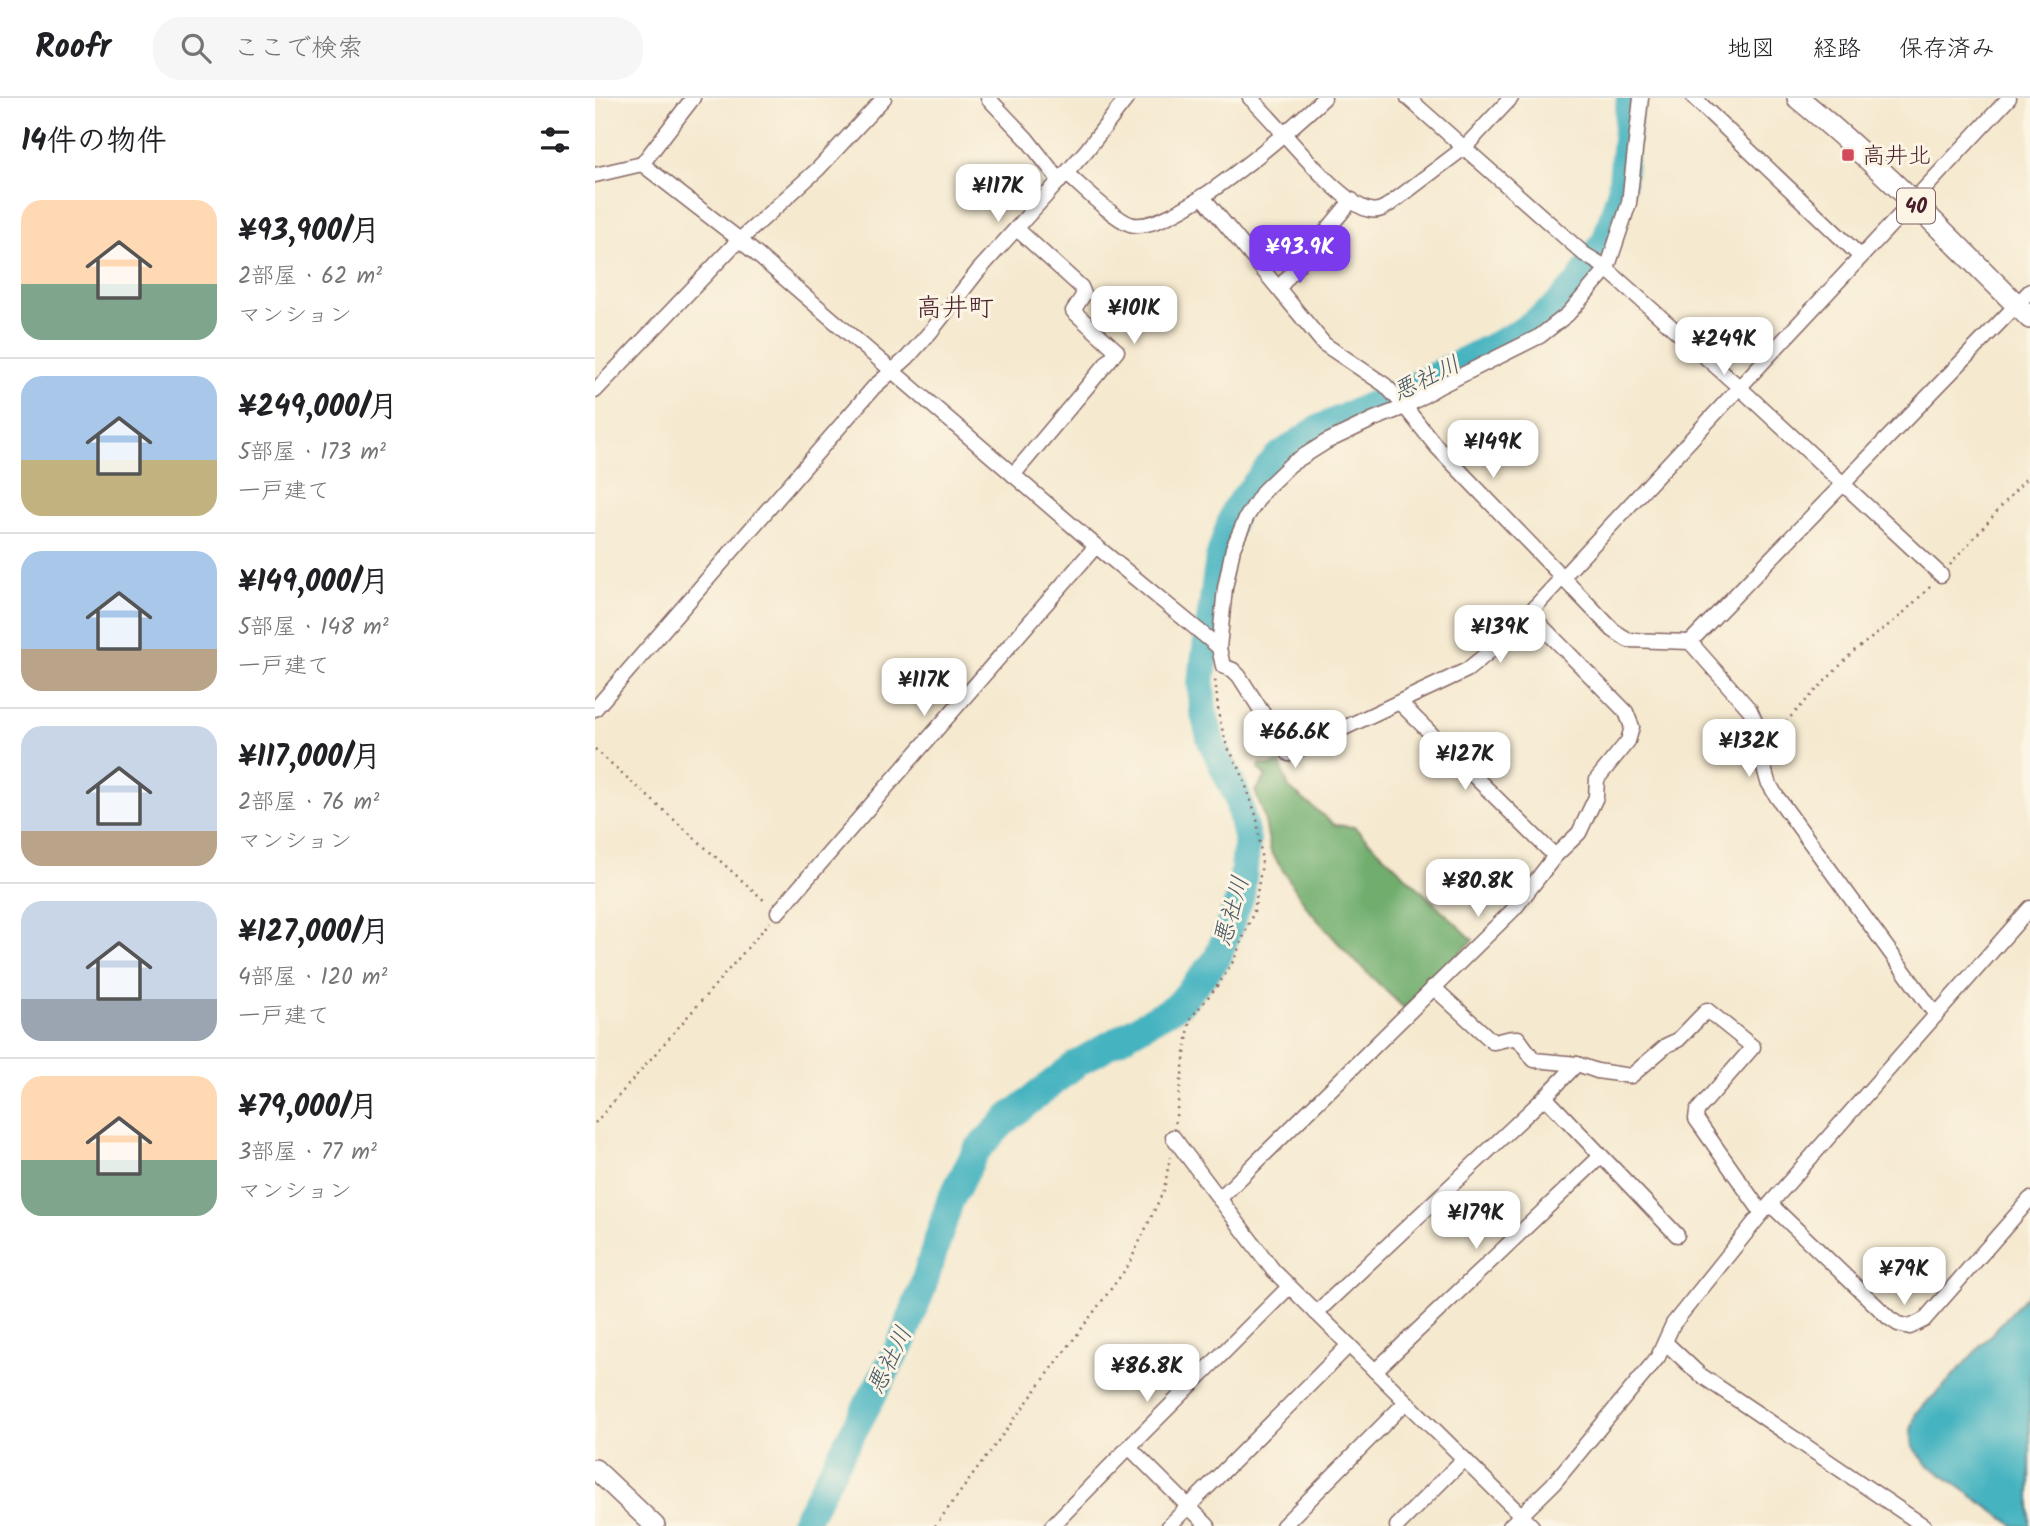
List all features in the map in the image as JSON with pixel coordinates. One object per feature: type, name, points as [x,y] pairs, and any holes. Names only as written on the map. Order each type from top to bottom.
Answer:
[{"type":"main road","name":"40","points":[[1798,98],[2026,304]]},
{"type":"street","points":[[595,175],[642,164],[693,98]]},
{"type":"street","points":[[595,391],[740,240],[818,169],[884,98]]},
{"type":"street","points":[[988,98],[1064,177],[1130,224],[1145,225],[1165,218],[1202,196],[1284,135],[1324,98]]},
{"type":"street","points":[[595,709],[874,387],[893,372],[932,330],[978,271],[1064,177],[1127,98]]},
{"type":"street","points":[[1250,98],[1314,167],[1352,200],[1371,211],[1381,210],[1464,148],[1511,98]]},
{"type":"street","points":[[1408,98],[1584,254],[1605,267],[1941,575]]},
{"type":"street","points":[[1641,98],[1629,203],[1605,267],[1568,314],[1540,336],[1326,442],[1291,464],[1264,490],[1246,518],[1233,548],[1217,646],[1223,666],[1239,676],[1289,754],[1467,670],[1506,638],[2009,98]]},
{"type":"street","points":[[1695,98],[1860,256]]},
{"type":"street","points":[[642,164],[740,240],[1096,546],[1217,646]]},
{"type":"street","points":[[1202,196],[1324,344],[1385,385],[1436,446],[1613,630],[1628,640],[1691,642],[1750,710],[1758,724],[1767,782],[1936,1015]]},
{"type":"street","points":[[1279,288],[1352,200]]},
{"type":"street","points":[[1013,475],[1117,351],[1073,311],[1084,294],[1081,288],[1017,229]]},
{"type":"street","points":[[1691,642],[1841,484],[2026,304]]},
{"type":"street","points":[[778,912],[1096,546]]},
{"type":"street","points":[[1219,1199],[1515,908],[1555,856],[1579,833],[1596,797],[1597,779],[1628,741],[1632,727],[1626,712],[1529,613]]},
{"type":"street","points":[[1400,703],[1555,856]]},
{"type":"street","points":[[1510,1526],[1553,1485],[1658,1357],[1672,1324],[1766,1208],[2030,908]]},
{"type":"street","points":[[1433,987],[1493,1042],[1509,1037],[1518,1038],[1534,1060],[1577,1064],[1597,1071],[1631,1076],[1667,1045],[1678,1040],[1707,1010],[1753,1048],[1697,1111],[1696,1119],[1766,1208],[1898,1324],[1910,1327],[1924,1320],[2030,1199]]},
{"type":"street","points":[[1316,1313],[1577,1064]]},
{"type":"street","points":[[1545,1097],[1677,1235]]},
{"type":"street","points":[[1173,1137],[1273,1270],[1532,1526]]},
{"type":"street","points":[[1375,1371],[1601,1156]]},
{"type":"street","points":[[1052,1526],[1289,1287]]},
{"type":"street","points":[[1666,1343],[1699,1374],[1924,1526]]},
{"type":"street","points":[[1169,1526],[1349,1345]]},
{"type":"street","points":[[1283,1526],[1406,1402]]},
{"type":"street","points":[[1129,1447],[1208,1526]]},
{"type":"street","points":[[1397,1526],[1464,1458]]},
{"type":"street","points":[[595,1469],[656,1526]]},
{"type":"path","points":[[1763,747],[1854,651],[1898,618],[1941,575],[2030,474]]},
{"type":"path","points":[[935,1526],[1128,1266],[1164,1190],[1190,1019],[1218,985],[1234,960],[1254,911],[1262,864],[1257,818],[1240,769],[1227,746],[1219,718],[1215,676],[1223,666]]},
{"type":"path","points":[[595,749],[778,912],[595,1123]]},
{"type":"green space","points":[[1280,763],[1289,788],[1335,825],[1354,827],[1473,940],[1404,1008],[1348,954],[1308,909],[1271,852],[1263,812],[1255,791],[1266,777],[1259,769],[1260,764],[1269,766]]},
{"type":"water","points":[[2030,1292],[2030,1526],[2015,1526],[1927,1464],[1913,1447],[1911,1430],[1916,1413]]},
{"type":"waterway","name":"悪社川","points":[[802,1526],[902,1341],[950,1201],[976,1151],[1007,1119],[1076,1064],[1178,1005],[1217,959],[1241,895],[1247,841],[1237,796],[1211,741],[1203,710],[1201,683],[1219,558],[1235,509],[1276,458],[1318,429],[1418,384],[1519,333],[1553,309],[1579,282],[1606,239],[1621,190],[1630,98]]},
{"type":"place","name":"高井北","points":[[1848,155]]},
{"type":"district","name":"高井町","points":[[955,307]]}]
